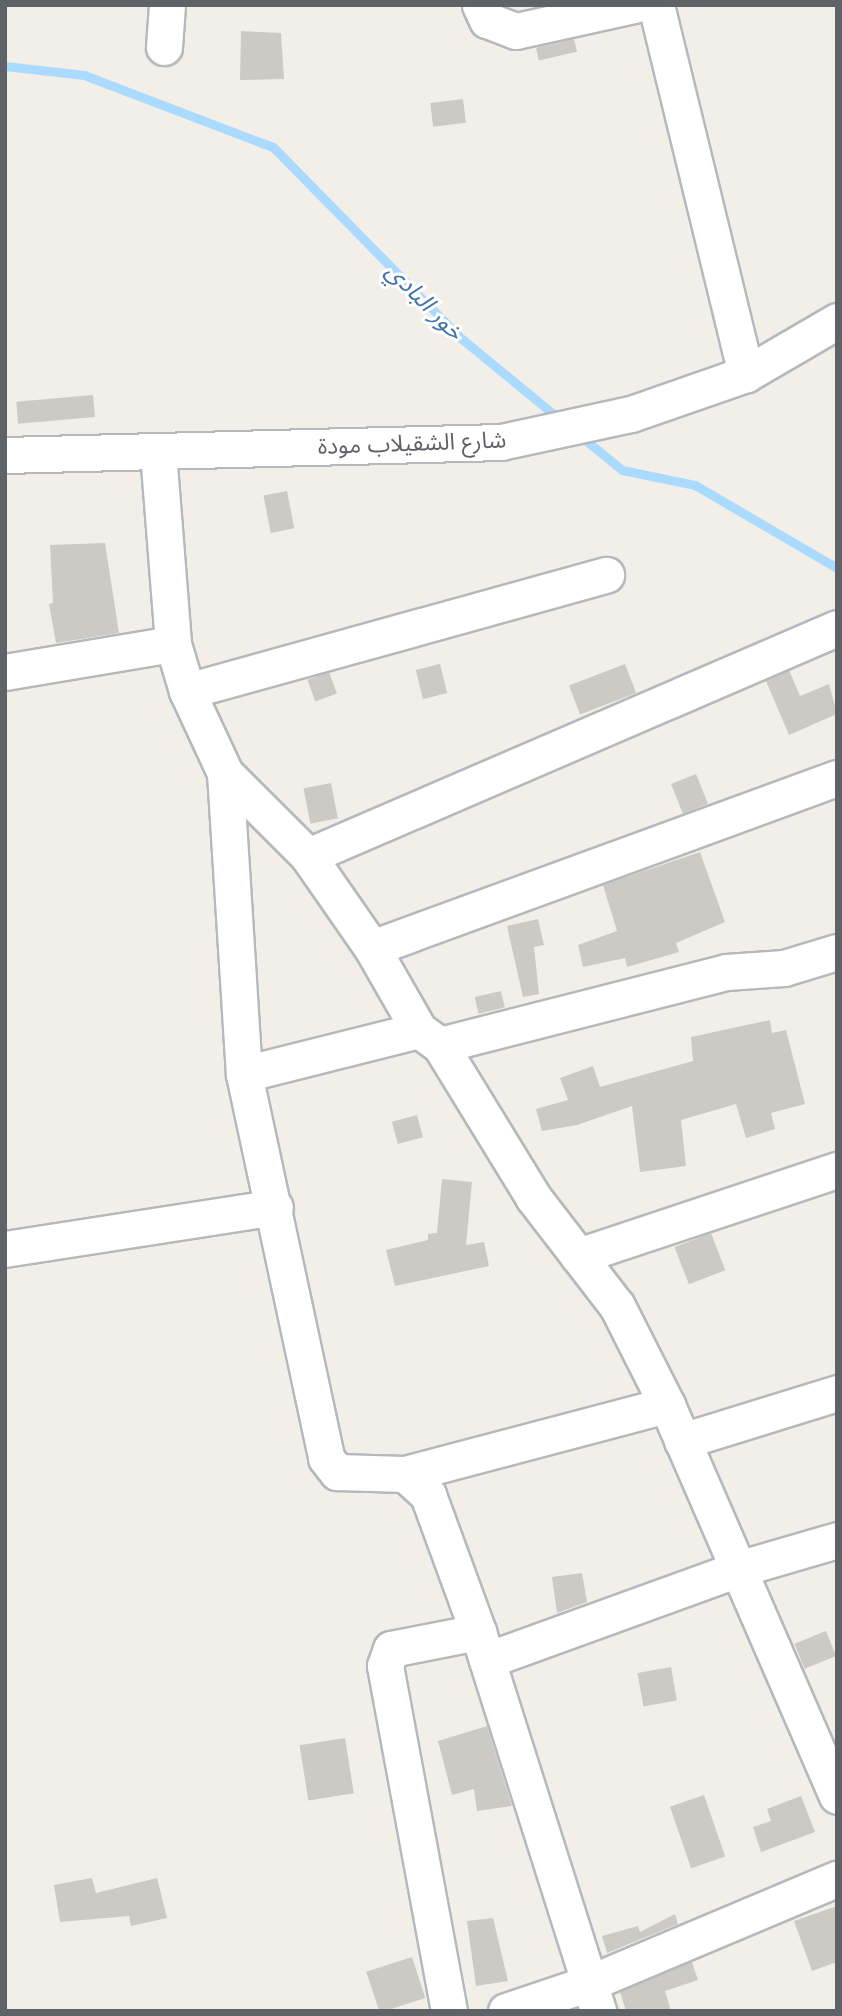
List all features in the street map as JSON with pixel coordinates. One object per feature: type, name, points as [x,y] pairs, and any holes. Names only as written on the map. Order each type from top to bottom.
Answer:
[{"type":"street","points":[[164,47],[167,5]]},
{"type":"street","points":[[480,5],[487,20],[516,31],[634,5]]},
{"type":"street","points":[[656,5],[746,374]]},
{"type":"street","name":"شارع الشقيلاب مودة","points":[[5,455],[501,442],[631,414],[746,374],[837,321]]},
{"type":"street","points":[[158,452],[173,644],[187,691],[225,774],[308,856],[372,948],[533,1197],[617,1306],[667,1405],[837,1796]]},
{"type":"street","points":[[187,691],[606,575]]},
{"type":"street","points":[[308,856],[837,628]]},
{"type":"street","points":[[5,672],[173,644]]},
{"type":"street","points":[[225,774],[244,1074],[275,1207],[326,1458],[337,1472],[405,1474],[667,1405]]},
{"type":"street","points":[[372,948],[837,778]]},
{"type":"street","points":[[244,1074],[429,1037],[726,972],[784,968],[837,952]]},
{"type":"street","points":[[578,1256],[837,1170]]},
{"type":"street","points":[[5,1249],[275,1207]]},
{"type":"street","points":[[682,1441],[837,1393]]},
{"type":"street","points":[[405,1474],[428,1495],[483,1646],[593,1997]]},
{"type":"street","points":[[449,2011],[384,1666],[391,1649],[483,1646],[837,1540]]},
{"type":"street","points":[[506,2011],[593,1997],[837,1879]]},
{"type":"building","points":[[241,31],[281,33],[284,79],[240,80]]},
{"type":"building","points":[[574,39],[577,52],[539,60],[536,48]]},
{"type":"building","points":[[463,99],[466,123],[433,127],[430,103]]},
{"type":"building","points":[[93,395],[95,417],[18,424],[16,402]]},
{"type":"building","points":[[287,491],[294,528],[271,533],[263,496]]},
{"type":"building","points":[[105,543],[119,633],[56,643],[49,604],[53,603],[50,545]]},
{"type":"building","points":[[440,664],[447,693],[423,699],[416,670]]},
{"type":"building","points":[[625,664],[636,693],[580,714],[569,686]]},
{"type":"building","points":[[789,670],[800,696],[829,684],[837,714],[789,735],[766,681]]},
{"type":"building","points":[[329,672],[337,694],[315,701],[307,680]]},
{"type":"building","points":[[696,774],[708,804],[683,814],[671,784]]},
{"type":"building","points":[[331,783],[338,818],[310,824],[304,788]]},
{"type":"building","points":[[700,852],[725,922],[676,943],[679,952],[627,967],[625,958],[583,967],[578,945],[617,931],[603,885]]},
{"type":"building","points":[[538,919],[544,945],[534,947],[539,994],[523,997],[507,926]]},
{"type":"building","points":[[501,991],[505,1008],[479,1014],[475,997]]},
{"type":"building","points":[[770,1020],[772,1033],[786,1030],[805,1104],[771,1113],[775,1129],[746,1138],[736,1104],[681,1120],[686,1166],[640,1172],[632,1106],[577,1125],[542,1131],[536,1109],[568,1100],[560,1078],[593,1066],[600,1087],[693,1061],[691,1037]]},
{"type":"building","points":[[417,1115],[423,1137],[398,1144],[392,1122]]},
{"type":"building","points":[[442,1179],[472,1182],[466,1245],[484,1242],[489,1266],[395,1286],[386,1250],[428,1240],[428,1234],[437,1233]]},
{"type":"building","points":[[711,1233],[725,1270],[689,1284],[675,1247]]},
{"type":"building","points":[[582,1573],[587,1602],[557,1613],[552,1577]]},
{"type":"building","points":[[826,1631],[836,1656],[805,1669],[794,1644]]},
{"type":"building","points":[[671,1667],[677,1700],[643,1706],[638,1673]]},
{"type":"building","points":[[487,1726],[512,1806],[477,1811],[474,1789],[452,1795],[438,1741]]},
{"type":"building","points":[[345,1738],[354,1793],[308,1801],[300,1745]]},
{"type":"building","points":[[704,1795],[725,1856],[691,1868],[670,1807]]},
{"type":"building","points":[[801,1796],[815,1832],[761,1852],[753,1827],[771,1821],[767,1809]]},
{"type":"building","points":[[92,1878],[96,1893],[157,1878],[167,1918],[131,1926],[129,1916],[60,1922],[54,1885]]},
{"type":"building","points":[[837,1906],[837,1962],[812,1971],[794,1921]]},
{"type":"building","points":[[675,1914],[678,1924],[607,1953],[602,1936],[638,1926],[640,1932]]},
{"type":"building","points":[[493,1918],[508,1981],[476,1986],[467,1921]]},
{"type":"building","points":[[412,1957],[425,1998],[379,2011],[366,1972]]},
{"type":"building","points":[[692,1962],[698,1980],[665,1991],[671,2011],[626,2011],[620,1992]]},
{"type":"waterway","name":"خور البادي","points":[[5,66],[84,75],[273,147],[462,339],[562,421]]},
{"type":"waterway","name":"خور البادي","points":[[578,434],[622,470],[695,485],[837,568]]}]
